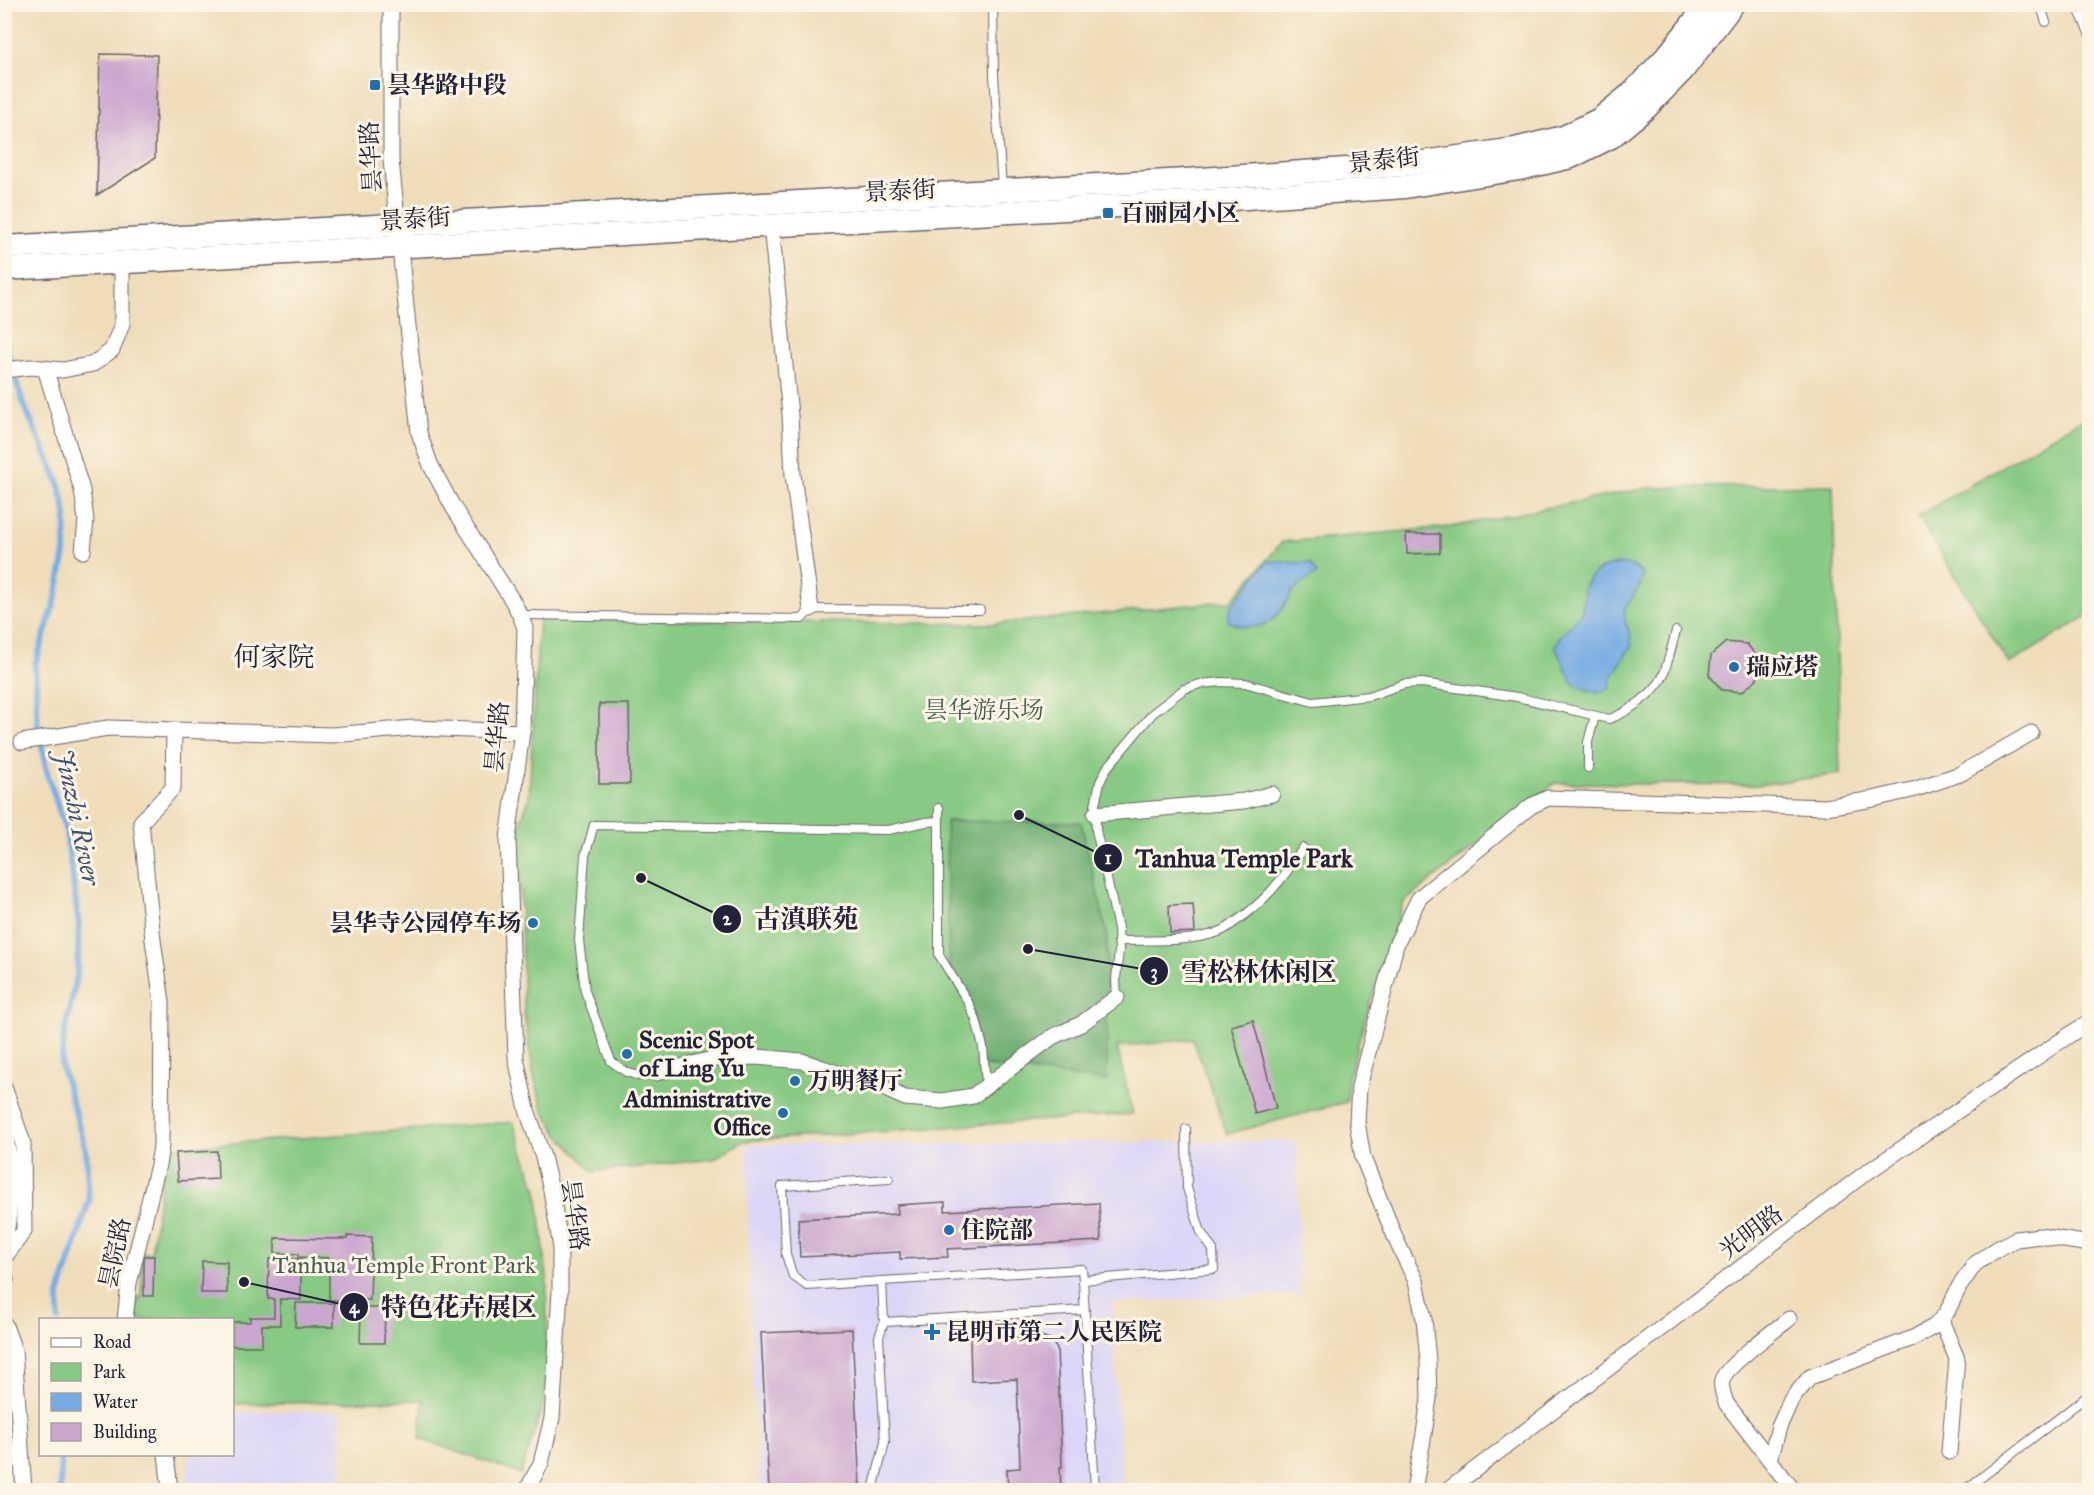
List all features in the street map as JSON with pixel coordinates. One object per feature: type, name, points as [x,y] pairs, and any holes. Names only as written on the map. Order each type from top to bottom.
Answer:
[{"type":"street","name":"昙华路","points":[[392,4],[391,160],[419,433],[431,466],[453,507],[520,615],[525,628],[522,732],[508,839],[516,1058],[527,1110],[543,1157],[551,1190],[560,1242],[560,1291],[552,1418],[541,1463],[527,1491]]},
{"type":"street","name":"景泰街","points":[[4,247],[37,257],[122,264],[399,236],[527,216],[1403,165],[1515,149],[1564,137],[1599,119],[1632,93],[1667,56],[1708,4]]},
{"type":"street","name":"景泰街","points":[[4,269],[37,257],[399,236],[771,225],[1004,212],[1405,187],[1519,170],[1571,157],[1611,137],[1646,108],[1683,70],[1733,4]]},
{"type":"street","points":[[771,225],[794,475],[811,609]]},
{"type":"street","points":[[4,370],[38,368],[63,370],[93,364],[112,350],[122,324],[122,264]]},
{"type":"street","points":[[38,368],[82,490],[86,519],[83,551]]},
{"type":"street","points":[[22,742],[108,728],[332,735],[414,728],[522,732]]},
{"type":"street","name":"昙院路","points":[[125,1318],[129,1283],[161,1146],[162,1002],[141,822],[173,788],[174,730]]},
{"type":"street","points":[[1413,1491],[1429,1398],[1424,1318],[1416,1281],[1397,1242],[1363,1158],[1357,1122],[1359,1087],[1365,1059],[1393,957],[1419,898],[1531,806],[1548,798],[1826,807],[1906,791],[1960,774],[2031,734]]},
{"type":"street","points":[[1095,813],[1244,801],[1272,794]]},
{"type":"street","points":[[656,1073],[713,1059],[756,1057],[802,1061],[905,1098],[942,1101],[973,1096],[1052,1037],[1081,1024],[1117,997]]},
{"type":"street","name":"光明路","points":[[1448,1491],[1863,1175],[2090,1021]]},
{"type":"street","points":[[4,1088],[23,1143],[24,1230],[4,1258]]},
{"type":"street","points":[[4,1132],[9,1146],[9,1223],[4,1244]]},
{"type":"street","points":[[1770,1460],[1779,1427],[1791,1400],[1810,1377],[1913,1338],[1935,1326],[1975,1264],[1997,1249],[2016,1239],[2040,1236],[2090,1244]]},
{"type":"street","points":[[4,1276],[6,1280],[4,1283]]},
{"type":"street","points":[[1789,1318],[1730,1368],[1722,1378],[1722,1391],[1726,1403],[1792,1491]]},
{"type":"street","points":[[1941,1320],[1957,1359],[1949,1452]]},
{"type":"street","points":[[4,1323],[14,1350],[24,1491]]},
{"type":"street","points":[[166,1456],[170,1491]]},
{"type":"lane","points":[[993,4],[994,75],[1004,212]]},
{"type":"lane","points":[[2040,4],[2046,22]]},
{"type":"lane","points":[[2076,4],[2090,35]]},
{"type":"lane","points":[[520,615],[802,619],[811,609],[980,609]]},
{"type":"lane","points":[[1117,997],[1118,928],[1096,830],[1095,805],[1100,782],[1107,768],[1153,713],[1184,689],[1200,684],[1223,682],[1245,684],[1313,702],[1369,696],[1404,684],[1422,683],[1517,697],[1610,719],[1621,715],[1652,691],[1662,678],[1676,631]]},
{"type":"lane","points":[[1588,768],[1588,742],[1595,716]]},
{"type":"lane","points":[[939,808],[939,955],[968,1002],[976,1020],[983,1047],[986,1087]]},
{"type":"lane","points":[[656,1073],[639,1076],[626,1072],[611,1061],[585,991],[579,940],[585,856],[594,825],[888,830],[939,821]]},
{"type":"lane","points":[[1118,941],[1196,938],[1222,931],[1251,912],[1268,896],[1284,878],[1303,848]]},
{"type":"lane","points":[[1083,1280],[1214,1269],[1213,1250],[1201,1232],[1187,1188],[1186,1129]]},
{"type":"lane","points":[[889,1179],[782,1186],[786,1256],[793,1276],[807,1286],[1082,1269],[1095,1491]]},
{"type":"lane","points":[[873,1491],[885,1442],[879,1337],[884,1322],[882,1281]]},
{"type":"lane","points":[[884,1322],[1084,1310]]},
{"type":"lane","points":[[1965,1491],[2090,1394]]},
{"type":"shaded area","name":"昆明市第二人民医院","points":[[1296,1141],[1300,1295],[1112,1303],[1122,1490],[810,1490],[810,1487],[760,1484],[752,1361],[747,1145]]},
{"type":"shaded area","points":[[341,1411],[342,1490],[188,1490],[188,1456],[234,1456],[234,1412]]},
{"type":"green space","points":[[2089,415],[2089,615],[2009,664],[1918,516]]},
{"type":"green space","name":"昙华游乐场","points":[[1833,485],[1840,774],[1757,785],[1555,783],[1403,903],[1367,1012],[1348,1079],[1347,1102],[1227,1134],[1193,1039],[1117,1047],[1133,1114],[744,1141],[713,1159],[593,1172],[558,1134],[544,1112],[534,1078],[524,1013],[518,832],[529,797],[539,619],[994,624],[1231,601],[1282,542],[1451,527],[1647,488]]},
{"type":"green space","points":[[946,821],[1081,822],[1107,933],[1107,1081],[981,1065],[971,1003],[949,964]]},
{"type":"green space","name":"Tanhua Temple Front Park","points":[[513,1122],[537,1191],[547,1276],[546,1394],[521,1474],[420,1439],[423,1400],[234,1404],[234,1318],[136,1318],[137,1298],[141,1298],[142,1253],[151,1253],[166,1148]]},
{"type":"water","points":[[1268,561],[1310,563],[1317,574],[1293,591],[1280,612],[1269,622],[1249,627],[1228,621],[1230,608]]},
{"type":"water","points":[[1620,564],[1632,566],[1643,573],[1640,586],[1625,608],[1625,621],[1632,645],[1612,677],[1609,689],[1597,693],[1574,685],[1555,647],[1560,636],[1581,613],[1584,590],[1589,579],[1603,568]]},
{"type":"building","points":[[100,54],[157,55],[155,158],[97,195]]},
{"type":"building","points":[[1406,534],[1440,534],[1440,553],[1407,554]]},
{"type":"building","name":"瑞应塔","points":[[1726,642],[1747,644],[1759,659],[1757,679],[1742,692],[1722,690],[1709,675],[1711,655]]},
{"type":"building","points":[[599,704],[629,704],[630,784],[599,784]]},
{"type":"building","points":[[1193,904],[1195,932],[1170,933],[1169,905]]},
{"type":"building","points":[[1253,1020],[1276,1108],[1255,1114],[1231,1026]]},
{"type":"building","points":[[217,1151],[218,1179],[178,1181],[176,1153]]},
{"type":"building","name":"住院部","points":[[945,1202],[945,1211],[1099,1203],[1101,1241],[947,1249],[948,1257],[900,1259],[900,1252],[800,1257],[798,1219],[898,1214],[897,1205]]},
{"type":"building","points":[[347,1236],[372,1237],[370,1300],[329,1300],[329,1258],[298,1257],[298,1254],[275,1253],[275,1238],[347,1239]]},
{"type":"building","points":[[144,1256],[154,1256],[153,1296],[144,1296]]},
{"type":"building","points":[[269,1259],[301,1259],[301,1300],[280,1299],[280,1325],[262,1325],[262,1346],[234,1346],[234,1322],[250,1322],[250,1317],[274,1317],[274,1299],[268,1299]]},
{"type":"building","points":[[202,1261],[227,1262],[227,1293],[201,1293]]},
{"type":"building","points":[[296,1303],[334,1303],[334,1327],[295,1327]]},
{"type":"building","points":[[361,1308],[385,1308],[384,1343],[360,1343]]},
{"type":"building","points":[[852,1329],[860,1490],[769,1490],[761,1333]]},
{"type":"building","points":[[1040,1336],[1050,1339],[1057,1349],[1061,1490],[1008,1490],[1007,1469],[1020,1468],[1017,1379],[971,1381],[970,1338]]},
{"type":"waterway","name":"Jinzhi River","points":[[4,137],[9,4]]},
{"type":"waterway","name":"Jinzhi River","points":[[4,329],[7,350],[23,403],[59,483],[66,514],[65,553],[56,598],[35,665],[38,729],[48,776],[66,831],[79,925],[77,974],[64,1035],[61,1065],[86,1150],[89,1201],[59,1295],[59,1318]]},
{"type":"waterway","name":"Jinzhi River","points":[[60,1490],[61,1456]]},
{"type":"place","name":"昙华路中段","points":[[375,85]]},
{"type":"place","name":"百丽园小区","points":[[1108,213]]},
{"type":"place","name":"瑞应塔","points":[[1734,667]]},
{"type":"place","name":"Tanhua Temple Park","points":[[1019,815]]},
{"type":"place","name":"古滇联苑","points":[[641,878]]},
{"type":"place","name":"昙华寺公园停车场","points":[[533,923]]},
{"type":"place","name":"雪松林休闲区","points":[[1028,949]]},
{"type":"place","name":"Scenic Spot of Ling Yu","points":[[627,1054]]},
{"type":"place","name":"万明餐厅","points":[[795,1081]]},
{"type":"place","name":"Administrative Office","points":[[783,1113]]},
{"type":"place","name":"住院部","points":[[949,1230]]},
{"type":"place","name":"特色花卉展区","points":[[244,1282]]},
{"type":"place","name":"昆明市第二人民医院","points":[[932,1332]]},
{"type":"district","name":"何家院","points":[[274,656]]}]
